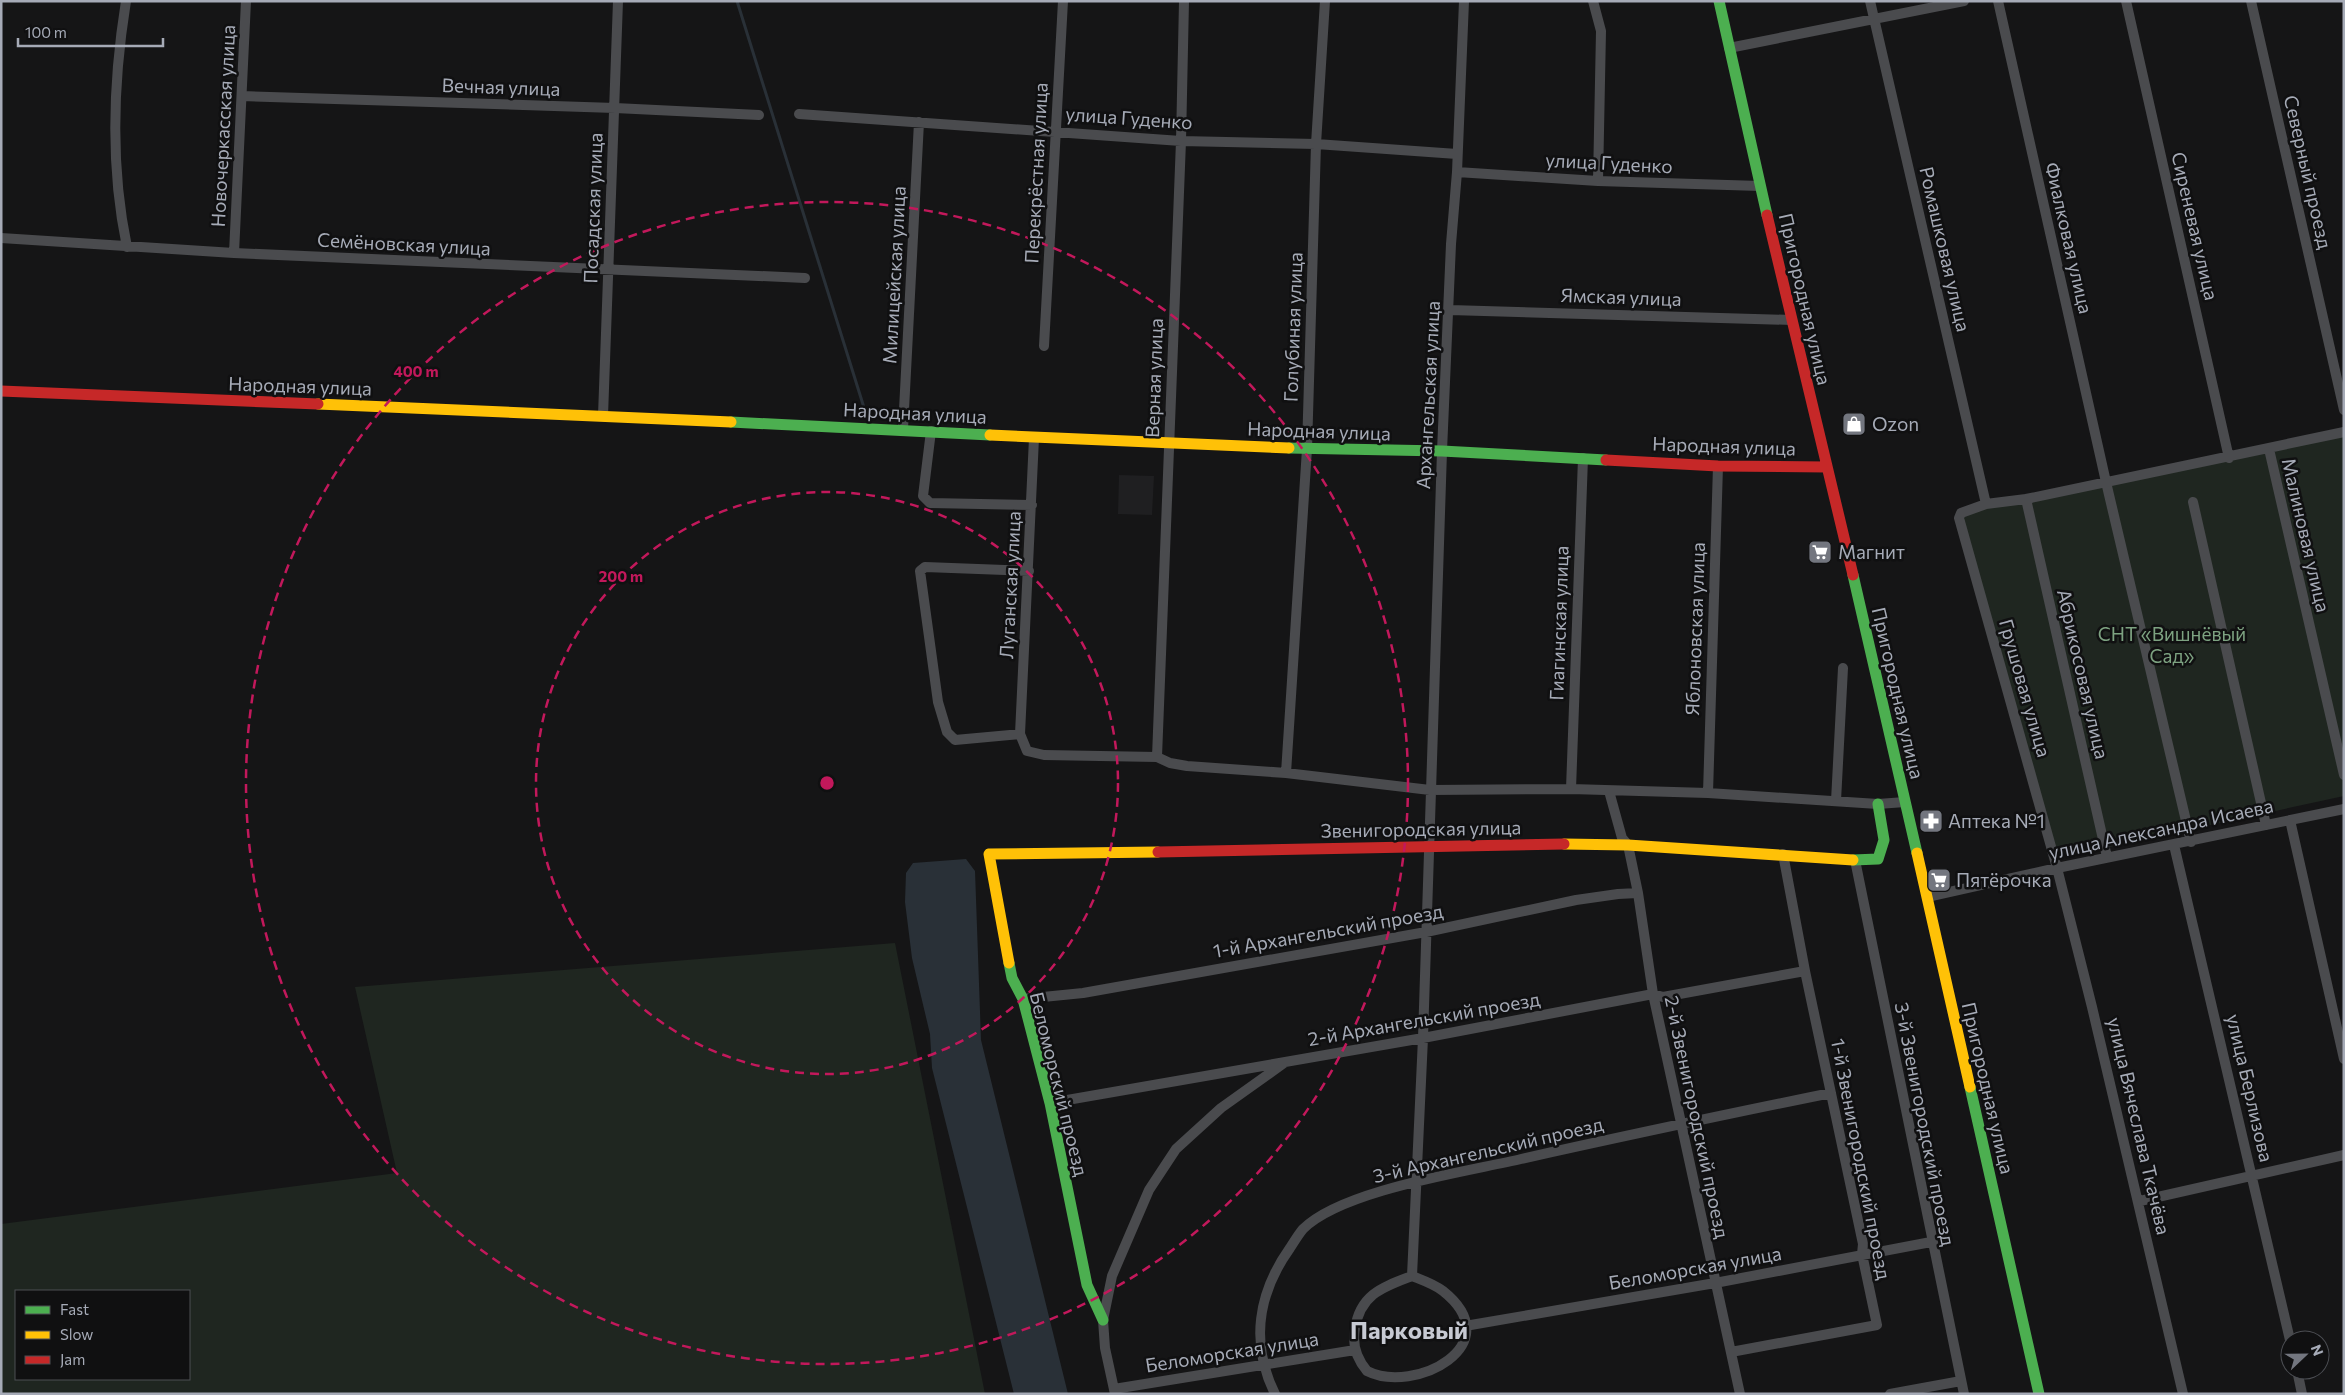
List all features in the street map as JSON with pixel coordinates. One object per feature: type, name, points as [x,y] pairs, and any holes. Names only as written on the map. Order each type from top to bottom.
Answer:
[{"type":"street","points":[[126,1],[115,94],[115,143],[120,216],[127,247]]},
{"type":"street","name":"Новочеркасская улица","points":[[234,253],[246,1]]},
{"type":"street","name":"Посадская улица","points":[[603,416],[618,1]]},
{"type":"street","name":"Перекрёстная улица","points":[[1044,346],[1063,1]]},
{"type":"street","name":"Верная улица","points":[[1157,757],[1181,141],[1184,1]]},
{"type":"street","name":"Голубиная улица","points":[[1286,773],[1307,450],[1316,144],[1325,1]]},
{"type":"street","name":"Архангельская улица","points":[[1428,848],[1442,451],[1450,310],[1451,244],[1458,172],[1457,154],[1464,1]]},
{"type":"street","points":[[1593,1],[1601,31],[1598,181]]},
{"type":"street","name":"Пригородная улица","points":[[1719,1],[1760,186],[1927,897],[2039,1394]]},
{"type":"street","name":"Ромашковая улица","points":[[1870,1],[1986,504]]},
{"type":"street","points":[[1729,48],[1964,1]]},
{"type":"street","name":"Фиалковая улица","points":[[1998,1],[2106,482],[2191,842]]},
{"type":"street","name":"Сиреневая улица","points":[[2126,1],[2230,458]]},
{"type":"street","name":"Северный проезд","points":[[2251,1],[2344,410]]},
{"type":"street","name":"Вечная улица","points":[[242,96],[614,108],[759,115]]},
{"type":"street","name":"улица Гуденко","points":[[799,114],[1055,130],[1181,141],[1316,144],[1457,154]]},
{"type":"street","name":"Милицейская улица","points":[[903,429],[919,122]]},
{"type":"street","name":"улица Гуденко","points":[[1458,172],[1598,181],[1760,186]]},
{"type":"street","name":"Семёновская улица","points":[[1,238],[234,253],[805,278]]},
{"type":"street","name":"Ямская улица","points":[[1450,310],[1792,320]]},
{"type":"street","name":"Народная улица","points":[[1,392],[903,429],[1034,438],[1168,442],[1307,450],[1442,451],[1718,466],[1827,467]]},
{"type":"street","points":[[931,431],[923,496],[930,503],[1032,505]]},
{"type":"street","points":[[1986,504],[2026,499],[2230,458],[2344,432]]},
{"type":"street","name":"Луганская улица","points":[[1020,734],[1034,438]]},
{"type":"street","name":"Малиновая улица","points":[[2269,449],[2344,774]]},
{"type":"street","name":"Гиагинская улица","points":[[1571,788],[1583,458]]},
{"type":"street","name":"Яблоновская улица","points":[[1708,793],[1718,466]]},
{"type":"street","name":"Абрикосовая улица","points":[[2026,499],[2107,857]]},
{"type":"street","points":[[2193,502],[2266,825]]},
{"type":"street","name":"Грушовая улица","points":[[1986,504],[1961,513],[1959,518],[2057,868]]},
{"type":"street","points":[[1020,734],[955,740],[947,732],[938,702],[920,572],[925,568],[1029,571]]},
{"type":"street","points":[[1836,801],[1844,668]]},
{"type":"street","name":"Звенигородская улица","points":[[1020,734],[1027,751],[1044,755],[1157,757],[1170,763],[1187,766],[1286,773],[1430,790],[1571,788],[1609,791],[1708,793],[1878,804],[1905,802]]},
{"type":"street","name":"2-й Звенигородский проезд","points":[[1609,791],[1622,838],[1628,846],[1638,893],[1653,994],[1682,1123],[1714,1283],[1740,1394]]},
{"type":"street","name":"Звенигородская улица","points":[[989,854],[1428,848],[1506,844],[1628,846],[1878,860],[1884,840],[1878,804]]},
{"type":"street","name":"улица Александра Исаева","points":[[1927,897],[2107,857],[2191,842],[2344,808]]},
{"type":"street","points":[[2290,820],[2344,1059]]},
{"type":"street","name":"улица Берлизова","points":[[2174,845],[2288,1330]]},
{"type":"street","points":[[1412,1276],[1423,1038],[1428,848]]},
{"type":"street","name":"Беломорский проезд","points":[[989,854],[1012,978],[1023,999],[1050,1103],[1088,1285],[1103,1320]]},
{"type":"street","name":"1-й Звенигородский проезд","points":[[1731,1352],[1877,1325],[1862,1254],[1863,1244],[1805,971],[1783,854]]},
{"type":"street","name":"3-й Звенигородский проезд","points":[[1854,860],[1931,1242],[1964,1394]]},
{"type":"street","name":"улица Вячеслава Ткачёва","points":[[2057,868],[2140,1201],[2184,1394]]},
{"type":"street","name":"1-й Архангельский проезд","points":[[1023,999],[1083,993],[1426,932],[1576,900],[1638,893]]},
{"type":"street","name":"2-й Архангельский проезд","points":[[1050,1103],[1423,1038],[1653,994],[1664,996],[1805,971]]},
{"type":"street","name":"Беломорский проезд","points":[[1114,1391],[1105,1348],[1103,1320],[1112,1276],[1149,1190],[1176,1149],[1222,1108],[1287,1061]]},
{"type":"street","name":"3-й Архангельский проезд","points":[[1274,1394],[1263,1365],[1260,1342],[1265,1301],[1272,1277],[1303,1229],[1336,1207],[1416,1183],[1682,1123],[1832,1093]]},
{"type":"street","points":[[2140,1201],[2344,1155]]},
{"type":"street","name":"Беломорская улица","points":[[1465,1326],[1714,1283],[1931,1242]]},
{"type":"street","points":[[1391,1389],[1379,1383],[1368,1374],[1360,1362],[1355,1350],[1355,1327],[1362,1306],[1372,1294],[1384,1286],[1412,1276],[1441,1289],[1452,1299],[1461,1312],[1465,1326],[1466,1344],[1455,1369]]},
{"type":"street","name":"Беломорская улица","points":[[1114,1391],[1355,1350]]},
{"type":"street","points":[[2299,1380],[2302,1394]]},
{"type":"street","points":[[1890,1394],[1961,1381]]},
{"type":"shaded area","points":[[1119,475],[1154,476],[1152,515],[1118,514]]},
{"type":"shaded area","points":[[966,859],[975,871],[981,1040],[1068,1394],[1014,1394],[932,1068],[930,1034],[912,958],[905,902],[906,873],[913,863]]},
{"type":"green space","name":"СНТ «Вишнёвый Cад»","points":[[2344,432],[2344,796],[2054,859],[1961,513]]},
{"type":"green space","points":[[895,943],[985,1394],[3,1394],[1,1385],[1,1224],[397,1173],[355,987]]},
{"type":"waterway","points":[[737,1],[866,414]]},
{"type":"traffic: fast","points":[[1719,1],[1767,215]]},
{"type":"traffic: fast","points":[[731,422],[990,435]]},
{"type":"traffic: fast","points":[[1289,448],[1442,451],[1606,460]]},
{"type":"traffic: fast","points":[[1853,575],[1917,853]]},
{"type":"traffic: fast","points":[[1853,860],[1878,859],[1884,840],[1878,804]]},
{"type":"traffic: fast","points":[[1009,963],[1012,978],[1023,999],[1050,1103],[1087,1285],[1103,1320]]},
{"type":"traffic: fast","points":[[1970,1087],[2039,1394]]},
{"type":"traffic: slow","points":[[318,404],[731,422]]},
{"type":"traffic: slow","points":[[990,435],[1289,448]]},
{"type":"traffic: slow","points":[[1564,844],[1628,845],[1853,860]]},
{"type":"traffic: slow","points":[[1009,963],[989,854],[1158,852]]},
{"type":"traffic: slow","points":[[1917,853],[1970,1087]]},
{"type":"traffic: jam","points":[[1767,215],[1853,575]]},
{"type":"traffic: jam","points":[[1,391],[318,404]]},
{"type":"traffic: jam","points":[[1606,460],[1718,466],[1827,467]]},
{"type":"traffic: jam","points":[[1158,852],[1564,844]]},
{"type":"place","name":"Ozon","points":[[1854,424]]},
{"type":"place","name":"Магнит","points":[[1820,552]]},
{"type":"place","name":"Аптека №1","points":[[1931,821]]},
{"type":"place","name":"Пятёрочка","points":[[1939,880]]},
{"type":"district","name":"Парковый","points":[[1409,1331]]}]
